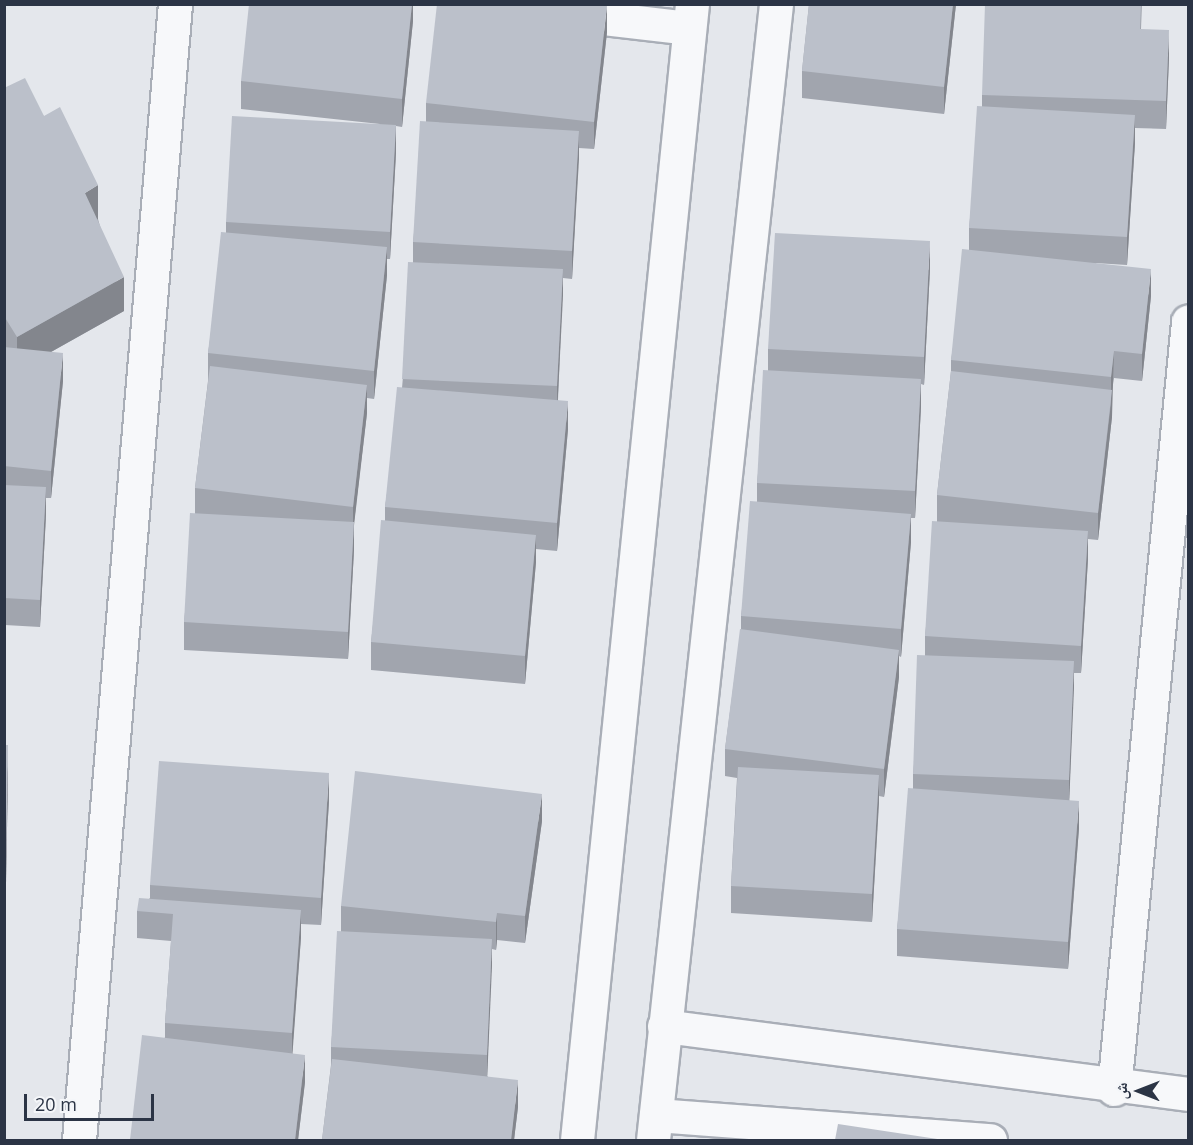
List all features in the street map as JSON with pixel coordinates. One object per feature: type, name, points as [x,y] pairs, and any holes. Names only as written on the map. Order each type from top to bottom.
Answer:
[{"type":"street","points":[[79,1140],[175,4]]},
{"type":"street","points":[[482,4],[690,16],[577,1140]]},
{"type":"street","points":[[776,4],[664,1026],[655,1128],[990,1140]]},
{"type":"street","points":[[1114,1089],[1174,615],[1188,322]]},
{"type":"street","points":[[664,1026],[1114,1089],[1188,1094]]},
{"type":"building","points":[[249,4],[412,4],[402,99],[241,81]]},
{"type":"building","points":[[437,4],[607,5],[594,122],[426,103]]},
{"type":"building","points":[[809,4],[953,4],[944,87],[802,71]]},
{"type":"building","points":[[985,4],[1141,4],[1140,29],[1169,30],[1166,101],[982,95]]},
{"type":"building","points":[[25,78],[44,116],[60,107],[98,185],[85,193],[124,277],[17,337],[4,316],[4,88]]},
{"type":"building","points":[[977,106],[1135,115],[1127,237],[969,228]]},
{"type":"building","points":[[232,116],[396,125],[390,232],[226,222]]},
{"type":"building","points":[[420,121],[579,131],[572,251],[413,242]]},
{"type":"building","points":[[221,232],[387,247],[374,371],[208,353]]},
{"type":"building","points":[[775,233],[930,241],[924,357],[768,349]]},
{"type":"building","points":[[962,249],[1151,269],[1142,354],[1114,351],[1111,377],[951,360]]},
{"type":"building","points":[[408,262],[563,269],[557,386],[402,379]]},
{"type":"building","points":[[4,347],[63,353],[51,471],[4,466]]},
{"type":"building","points":[[210,366],[367,385],[353,507],[195,488]]},
{"type":"building","points":[[763,370],[921,379],[915,491],[757,483]]},
{"type":"building","points":[[951,371],[1112,390],[1098,513],[937,495]]},
{"type":"building","points":[[397,387],[568,401],[557,523],[385,507]]},
{"type":"building","points":[[4,485],[46,487],[40,600],[4,598]]},
{"type":"building","points":[[750,501],[911,514],[901,629],[741,616]]},
{"type":"building","points":[[190,513],[354,522],[348,632],[184,622]]},
{"type":"building","points":[[381,520],[536,535],[525,656],[371,642]]},
{"type":"building","points":[[932,521],[1088,531],[1081,646],[925,636]]},
{"type":"building","points":[[740,629],[899,650],[884,769],[725,749]]},
{"type":"building","points":[[917,655],[1074,661],[1069,780],[913,774]]},
{"type":"building","points":[[4,745],[8,745],[6,856],[4,856]]},
{"type":"building","points":[[159,761],[329,773],[321,898],[150,885]]},
{"type":"building","points":[[738,767],[879,775],[872,894],[731,886]]},
{"type":"building","points":[[355,771],[542,794],[525,916],[497,913],[496,922],[341,906]]},
{"type":"building","points":[[908,788],[1079,801],[1068,942],[897,929]]},
{"type":"building","points":[[139,898],[301,910],[292,1033],[165,1023],[173,914],[137,911]]},
{"type":"building","points":[[337,931],[492,939],[487,1055],[331,1047]]},
{"type":"building","points":[[142,1035],[305,1055],[295,1140],[130,1140]]},
{"type":"building","points":[[332,1059],[518,1080],[511,1140],[322,1140]]},
{"type":"building","points":[[838,1124],[944,1140],[835,1140]]}]
